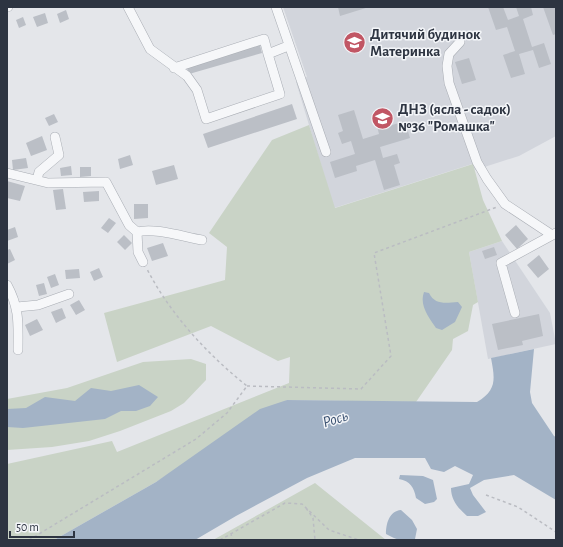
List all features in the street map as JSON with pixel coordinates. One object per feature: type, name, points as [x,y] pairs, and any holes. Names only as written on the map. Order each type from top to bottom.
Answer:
[{"type":"street","points":[[128,7],[150,49],[174,68],[187,76],[197,90],[206,119],[280,94],[264,39],[174,68]]},
{"type":"street","points":[[276,7],[288,46],[326,152]]},
{"type":"street","points":[[460,42],[450,54],[447,66],[449,83],[477,162],[505,204],[554,234],[501,263],[515,314]]},
{"type":"street","points":[[268,54],[288,46]]},
{"type":"street","points":[[37,180],[39,172],[59,155],[55,137]]},
{"type":"street","points":[[7,173],[48,183],[106,182],[129,225],[137,232],[138,252],[143,262]]},
{"type":"street","points":[[137,232],[143,230],[202,240]]},
{"type":"street","points":[[7,285],[18,313],[18,350]]},
{"type":"street","points":[[17,308],[38,305],[69,294]]},
{"type":"path","points":[[143,262],[155,285],[186,326],[209,352],[247,386],[361,389],[391,356],[374,253],[505,204]]},
{"type":"path","points":[[29,540],[196,439],[227,413],[247,386]]},
{"type":"path","points":[[486,495],[518,507],[556,532]]},
{"type":"path","points":[[220,540],[231,532],[285,503],[302,504],[330,530],[358,540]]},
{"type":"path","points":[[302,504],[313,518],[315,540]]},
{"type":"path","points":[[231,532],[232,540]]},
{"type":"shaded area","points":[[283,7],[556,7],[556,136],[519,156],[475,170],[472,164],[334,208],[296,82],[307,77]]},
{"type":"shaded area","points":[[309,125],[335,208],[473,164],[483,200],[502,241],[469,252],[478,302],[473,305],[468,331],[453,339],[452,350],[416,402],[287,400],[156,482],[54,540],[7,540],[7,464],[112,441],[117,452],[289,383],[290,357],[278,361],[211,326],[117,362],[104,313],[225,280],[227,247],[209,233],[272,140]]},
{"type":"shaded area","points":[[502,241],[550,313],[556,344],[488,359],[469,252]]},
{"type":"shaded area","points":[[191,359],[206,364],[206,380],[184,403],[171,411],[120,431],[89,441],[52,447],[7,450],[7,399],[67,388],[143,362]]},
{"type":"shaded area","points":[[315,483],[386,540],[213,540]]},
{"type":"water","points":[[424,292],[429,293],[434,300],[437,301],[445,303],[458,302],[462,307],[455,322],[442,330],[436,328],[428,316],[424,306]]},
{"type":"water","name":"Рось","points":[[534,349],[530,392],[532,403],[556,437],[556,500],[514,475],[484,480],[470,488],[473,495],[486,512],[478,516],[467,516],[456,504],[452,496],[451,488],[469,484],[473,475],[455,466],[444,472],[431,469],[425,458],[355,458],[307,478],[195,540],[54,540],[156,482],[260,409],[287,400],[477,402],[484,398],[493,383],[494,378],[491,358]]},
{"type":"water","points":[[139,385],[158,397],[150,406],[136,411],[121,411],[105,419],[23,428],[7,427],[7,409],[26,408],[45,397],[75,401],[91,388],[111,391]]},
{"type":"water","points":[[400,475],[423,476],[433,480],[437,499],[434,502],[425,504],[416,498],[413,488],[409,483],[399,479]]},
{"type":"water","points":[[401,510],[412,520],[417,529],[415,539],[408,541],[400,540],[386,534],[391,515]]},
{"type":"building","points":[[338,7],[369,7],[340,16]]},
{"type":"building","points":[[488,7],[503,7],[508,20],[519,16],[516,7],[531,7],[533,15],[523,19],[532,47],[544,43],[551,64],[539,68],[533,50],[519,54],[525,74],[511,78],[503,55],[515,51],[507,27],[496,30]]},
{"type":"building","points":[[543,7],[556,7],[556,34],[553,35]]},
{"type":"building","points":[[66,10],[69,19],[60,23],[57,14]]},
{"type":"building","points":[[45,13],[48,23],[37,27],[33,17]]},
{"type":"building","points":[[23,17],[26,25],[19,28],[16,20]]},
{"type":"building","points":[[260,45],[262,53],[189,74],[186,66]]},
{"type":"building","points":[[469,58],[476,80],[462,84],[455,62]]},
{"type":"building","points":[[292,104],[297,119],[208,148],[203,134]]},
{"type":"building","points":[[354,110],[363,139],[379,134],[377,126],[388,123],[389,126],[405,121],[410,138],[380,147],[383,158],[397,154],[400,163],[394,165],[400,185],[384,190],[375,160],[356,166],[357,171],[335,178],[330,162],[355,154],[351,141],[342,144],[338,133],[343,131],[338,115]]},
{"type":"building","points":[[54,114],[58,122],[49,126],[45,118]]},
{"type":"building","points":[[42,136],[47,150],[31,156],[26,143]]},
{"type":"building","points":[[130,155],[133,165],[120,169],[118,159]]},
{"type":"building","points":[[26,158],[28,168],[13,170],[12,160]]},
{"type":"building","points":[[174,165],[178,179],[156,185],[152,171]]},
{"type":"building","points":[[71,166],[72,175],[61,176],[60,168]]},
{"type":"building","points":[[80,167],[91,167],[91,176],[80,177]]},
{"type":"building","points":[[7,181],[25,186],[20,201],[7,198]]},
{"type":"building","points":[[63,189],[66,209],[56,210],[53,190]]},
{"type":"building","points":[[99,191],[99,201],[84,202],[83,192]]},
{"type":"building","points":[[134,204],[148,204],[148,218],[134,219]]},
{"type":"building","points":[[109,218],[116,223],[108,233],[101,228]]},
{"type":"building","points":[[516,225],[528,239],[517,249],[505,235]]},
{"type":"building","points":[[15,227],[18,237],[7,241],[7,230]]},
{"type":"building","points":[[124,235],[132,243],[125,250],[117,242]]},
{"type":"building","points":[[163,243],[168,256],[152,261],[147,248]]},
{"type":"building","points":[[494,247],[497,255],[485,259],[482,251]]},
{"type":"building","points":[[10,249],[15,260],[7,264],[7,250]]},
{"type":"building","points":[[539,255],[549,269],[538,278],[527,265]]},
{"type":"building","points":[[99,268],[103,277],[94,281],[90,272]]},
{"type":"building","points":[[79,269],[80,278],[66,279],[65,270]]},
{"type":"building","points":[[55,274],[59,285],[51,288],[47,277]]},
{"type":"building","points":[[44,283],[47,294],[39,296],[36,285]]},
{"type":"building","points":[[79,300],[85,310],[76,315],[70,305]]},
{"type":"building","points":[[62,308],[66,318],[56,323],[51,312]]},
{"type":"building","points":[[539,314],[543,336],[522,341],[523,345],[498,350],[492,324]]},
{"type":"building","points":[[37,319],[43,330],[30,336],[25,325]]},
{"type":"place","name":"Дитячий будинок Материнка","points":[[354,43]]},
{"type":"place","name":"ДНЗ (ясла - садок) №36 \"Ромашка\"","points":[[382,118]]}]
